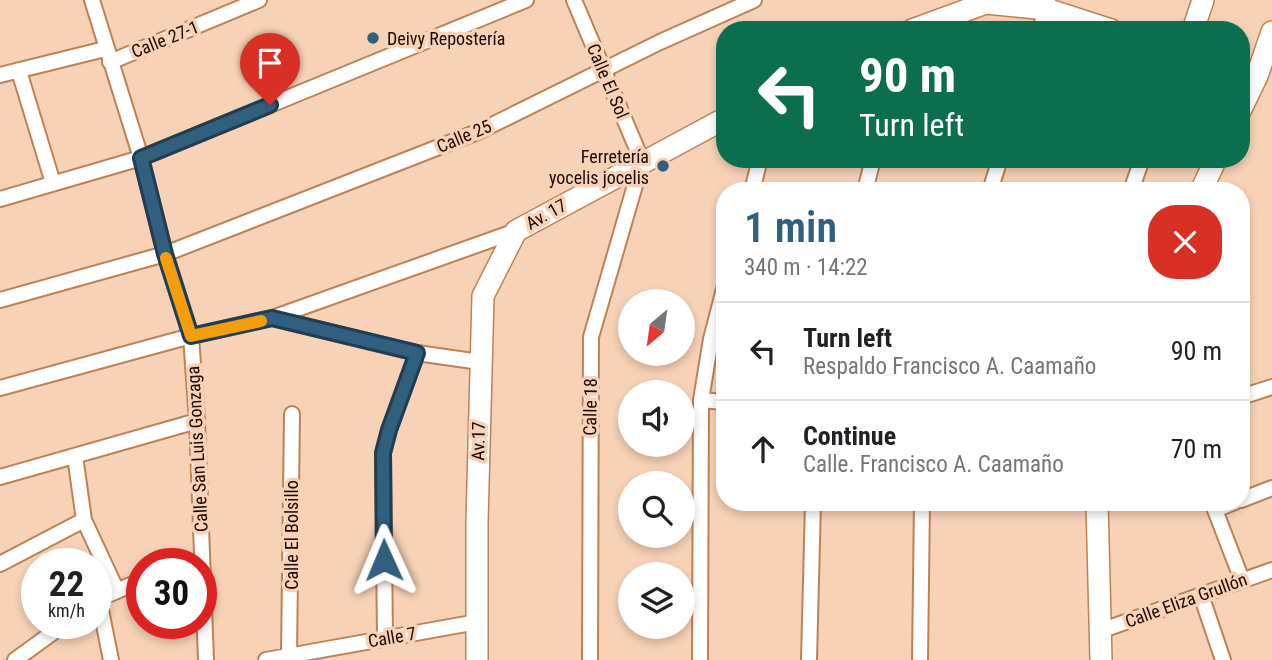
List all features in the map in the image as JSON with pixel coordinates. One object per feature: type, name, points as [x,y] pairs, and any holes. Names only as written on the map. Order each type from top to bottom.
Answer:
[{"type":"main road","points":[[1196,21],[1203,0]]},
{"type":"main road","points":[[937,21],[986,3],[1047,4],[1089,21]]},
{"type":"main road","points":[[1256,77],[1272,32]]},
{"type":"main road","name":"Av. 17","points":[[516,231],[716,123]]},
{"type":"main road","name":"Av.17","points":[[477,660],[483,296],[516,231]]},
{"type":"main road","points":[[1097,511],[1101,660]]},
{"type":"street","name":"Calle San Luis Gonzaga","points":[[92,0],[141,158],[165,254],[191,336],[201,548]]},
{"type":"street","name":"Calle 27-1","points":[[0,75],[108,55],[259,0]]},
{"type":"street","points":[[0,199],[141,158],[526,0]]},
{"type":"street","name":"Calle El Sol","points":[[574,0],[642,161]]},
{"type":"street","name":"Calle 25","points":[[0,300],[165,254],[480,131],[754,0]]},
{"type":"street","points":[[1042,21],[1047,4]]},
{"type":"street","points":[[19,71],[53,183]]},
{"type":"street","name":"Calle 18","points":[[590,660],[591,337],[642,161]]},
{"type":"street","points":[[0,388],[191,336],[272,318],[516,231]]},
{"type":"street","points":[[272,318],[417,353],[480,362]]},
{"type":"street","points":[[700,660],[701,400],[716,320]]},
{"type":"street","points":[[385,638],[383,453],[417,353]]},
{"type":"street","points":[[1250,394],[1272,387]]},
{"type":"street","points":[[701,400],[716,401]]},
{"type":"street","name":"Calle El Bolsillo","points":[[289,655],[292,414]]},
{"type":"street","points":[[0,477],[197,421]]},
{"type":"street","points":[[75,456],[84,520],[117,591]]},
{"type":"street","points":[[1250,497],[1272,488]]},
{"type":"street","points":[[809,660],[813,511]]},
{"type":"street","points":[[920,660],[922,511]]},
{"type":"street","points":[[1215,511],[1242,580]]},
{"type":"street","points":[[0,564],[84,520]]},
{"type":"street","name":"Calle Eliza Grullón","points":[[1100,631],[1272,570]]},
{"type":"street","points":[[112,594],[126,587]]},
{"type":"street","points":[[1201,595],[1223,660]]},
{"type":"street","name":"Calle 7","points":[[266,660],[477,622]]},
{"type":"street","points":[[15,660],[44,639]]},
{"type":"street","points":[[106,639],[111,660]]},
{"type":"street","name":"Calle San Luis Gonzaga","points":[[205,639],[206,660]]},
{"type":"slow traffic","points":[[166,258],[191,336],[261,321]]},
{"type":"place","name":"Deivy Repostería","points":[[373,38]]},
{"type":"place","name":"Ferretería yocelis jocelis","points":[[663,166]]},
{"type":"route","points":[[270,105],[141,158],[165,254],[191,336],[272,318],[292,325],[333,331],[417,353],[383,453],[384,560]]}]
